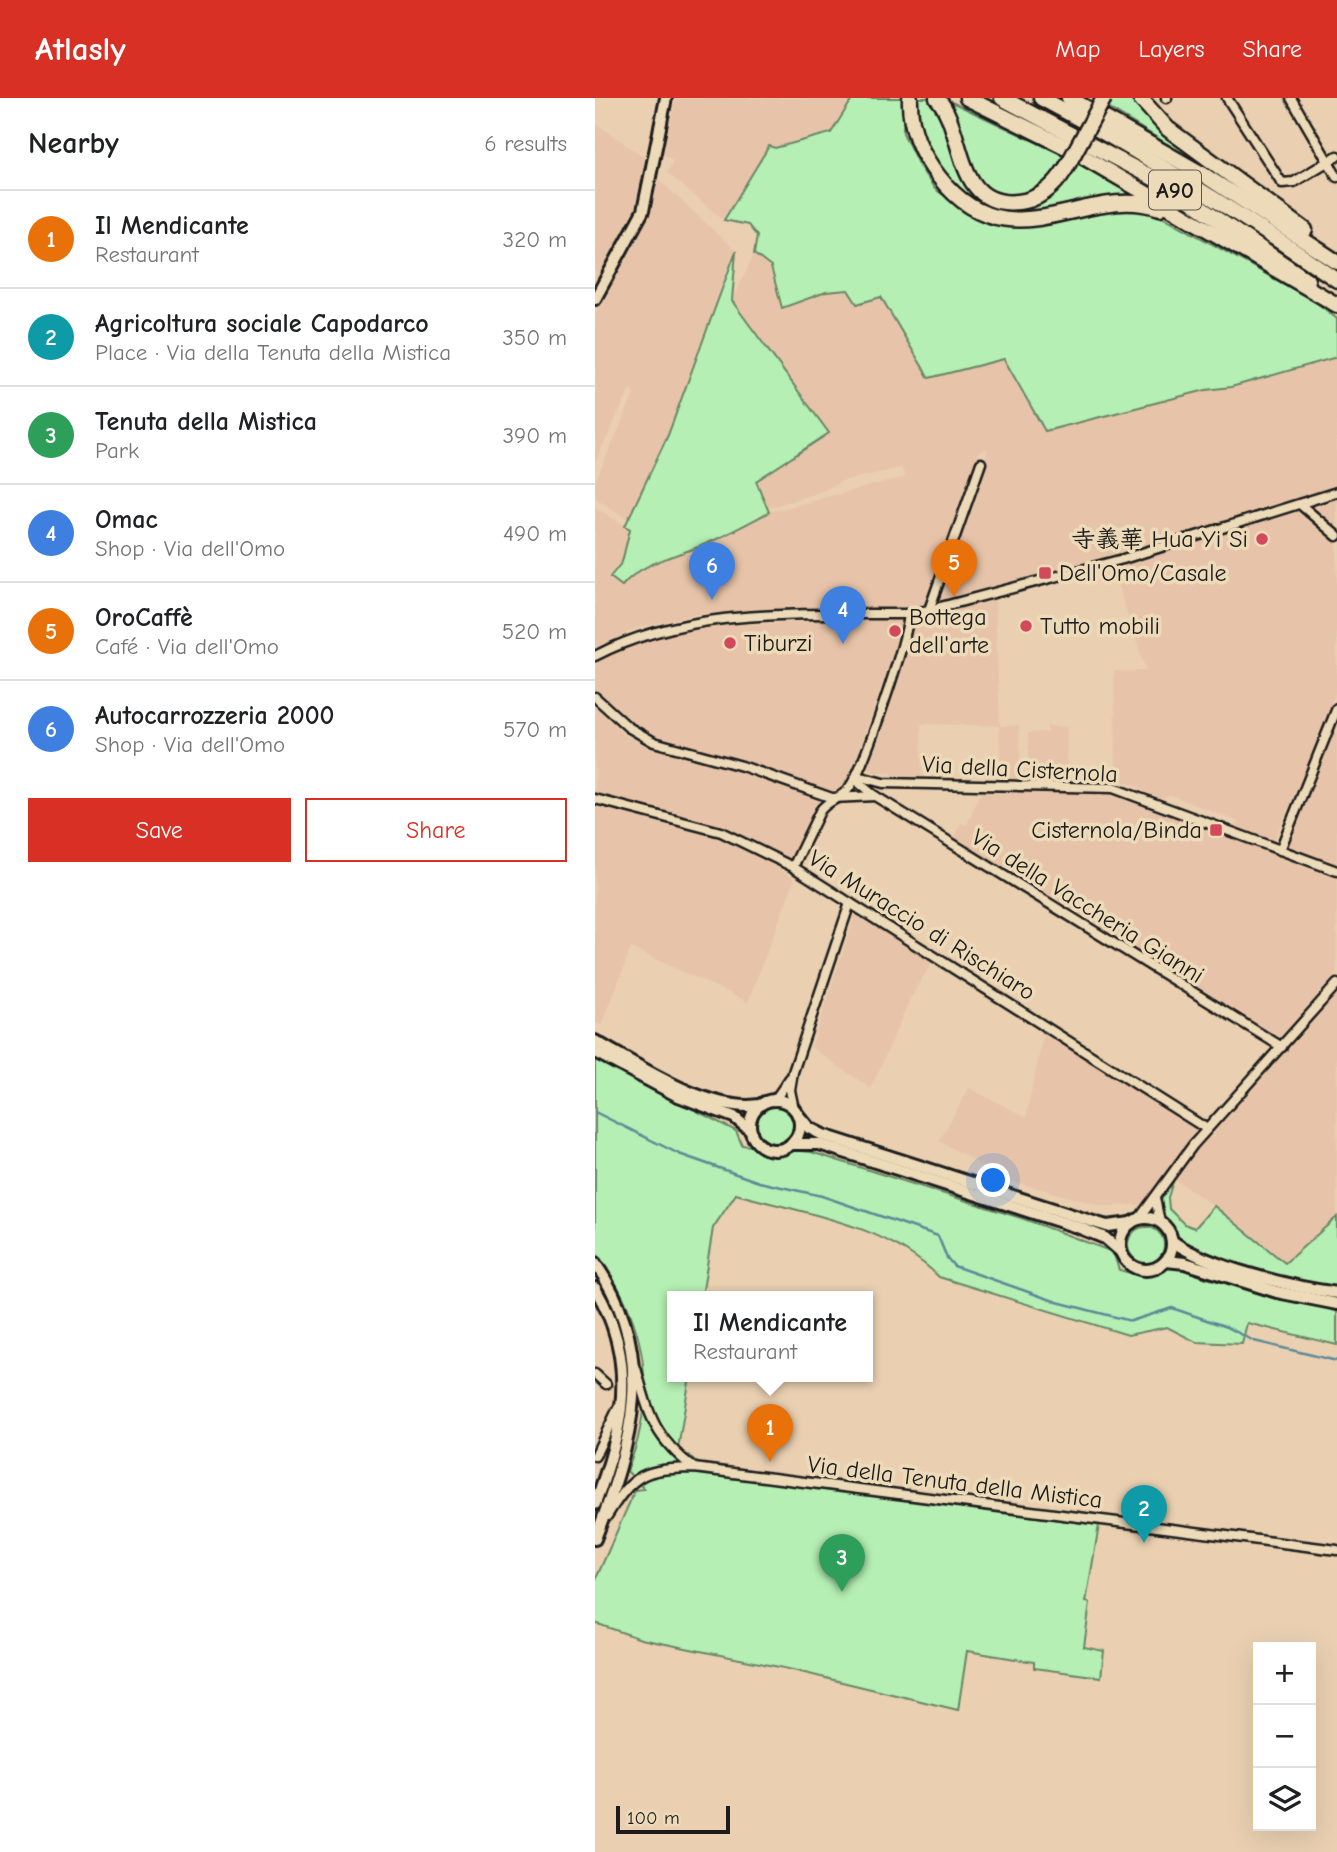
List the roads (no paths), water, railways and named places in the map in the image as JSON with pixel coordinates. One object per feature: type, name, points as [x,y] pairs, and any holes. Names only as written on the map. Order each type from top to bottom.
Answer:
[{"type":"highway","points":[[910,98],[915,134],[928,163],[955,195],[977,209],[1012,219],[1031,220],[1133,202],[1160,208],[1198,224]]},
{"type":"highway","points":[[937,98],[949,118],[969,176],[979,190],[990,197],[1014,202],[1031,198],[1052,186],[1066,168],[1104,98]]},
{"type":"highway","points":[[967,98],[1070,149],[1337,303]]},
{"type":"highway","name":"A90","points":[[1002,98],[1170,187],[1337,303]]},
{"type":"highway","name":"A90","points":[[1041,98],[1197,185],[1337,280]]},
{"type":"highway","points":[[1069,98],[1204,175],[1337,260]]},
{"type":"highway","points":[[1140,98],[1168,129],[1283,211],[1337,260]]},
{"type":"main road","points":[[595,299],[643,211],[666,98]]},
{"type":"main road","points":[[595,1041],[702,1096],[730,1105],[760,1105],[774,1101],[796,1112],[809,1128],[823,1135],[1107,1226],[1134,1221],[1160,1223],[1171,1241],[1190,1252],[1257,1275],[1337,1293]]},
{"type":"main road","points":[[595,1052],[676,1095],[734,1117],[767,1149],[777,1150],[792,1144],[819,1144],[1067,1224],[1105,1238],[1136,1269],[1152,1270],[1166,1261],[1185,1263],[1277,1292],[1337,1304]]},
{"type":"main road","points":[[751,1131],[752,1117],[760,1105]]},
{"type":"main road","points":[[792,1144],[800,1131],[796,1112]]},
{"type":"main road","points":[[1120,1251],[1121,1235],[1134,1221]]},
{"type":"main road","points":[[1166,1261],[1171,1241]]},
{"type":"main road","points":[[595,1263],[617,1300],[627,1324],[634,1362],[633,1413],[627,1449],[597,1535]]},
{"type":"main road","points":[[595,1288],[616,1338],[622,1399],[616,1445],[595,1504]]},
{"type":"street","points":[[1227,98],[1275,176],[1285,183],[1294,182],[1337,156]]},
{"type":"street","points":[[1291,98],[1337,177]]},
{"type":"street","points":[[929,610],[981,463]]},
{"type":"street","points":[[595,656],[654,632],[703,621],[909,614],[929,610],[1123,559],[1337,492]]},
{"type":"street","points":[[1301,505],[1337,536]]},
{"type":"street","points":[[793,867],[820,811],[832,798],[846,793],[857,775],[909,614]]},
{"type":"street","points":[[595,697],[628,727],[654,742],[754,770],[832,798],[875,796],[880,782]]},
{"type":"street","points":[[1280,850],[1337,708]]},
{"type":"street","name":"Via della Cisternola","points":[[857,775],[880,782],[1113,788],[1337,872]]},
{"type":"street","name":"Via della Vaccheria Gianni","points":[[857,775],[860,784],[875,796],[1282,1047]]},
{"type":"street","name":"Via Muraccio di Rischiaro","points":[[595,799],[721,832],[793,867],[1207,1129]]},
{"type":"street","points":[[796,1112],[790,1090],[793,1072],[850,903]]},
{"type":"street","points":[[1134,1221],[1155,1198],[1170,1174],[1207,1129],[1337,984]]},
{"type":"street","points":[[774,1101],[793,1072]]},
{"type":"street","points":[[1155,1198],[1160,1223]]},
{"type":"street","points":[[634,1362],[648,1413],[658,1434],[669,1448],[694,1468]]},
{"type":"street","points":[[595,1374],[606,1384]]},
{"type":"street","points":[[595,1456],[622,1399]]},
{"type":"street","name":"Via della Tenuta della Mistica","points":[[597,1535],[626,1487],[635,1478],[653,1470],[694,1468],[1337,1550]]},
{"type":"waterway","points":[[595,1112],[679,1154],[759,1182],[822,1196],[938,1236],[947,1258],[954,1266],[1057,1302],[1131,1321],[1172,1308],[1227,1327],[1254,1341],[1337,1361]]},
{"type":"place","name":"寺義華 Hua Yi Si","points":[[1262,539]]},
{"type":"place","name":"Dell'Omo/Casale","points":[[1045,573]]},
{"type":"place","name":"OroCaffè","points":[[954,597]]},
{"type":"place","name":"Autocarrozzeria 2000","points":[[712,600]]},
{"type":"place","name":"Tutto mobili","points":[[1026,626]]},
{"type":"place","name":"Bottega dell'arte","points":[[895,631]]},
{"type":"place","name":"Tiburzi","points":[[730,643]]},
{"type":"place","name":"Omac","points":[[843,644]]},
{"type":"place","name":"Cisternola/Binda","points":[[1216,830]]},
{"type":"place","name":"Il Mendicante","points":[[770,1462]]},
{"type":"place","name":"Agricoltura sociale Capodarco","points":[[1144,1543]]},
{"type":"place","name":"Tenuta della Mistica","points":[[842,1592]]}]
